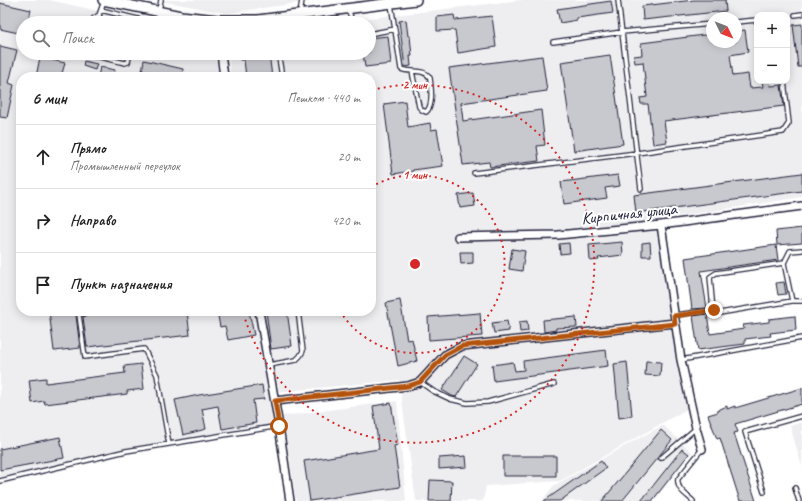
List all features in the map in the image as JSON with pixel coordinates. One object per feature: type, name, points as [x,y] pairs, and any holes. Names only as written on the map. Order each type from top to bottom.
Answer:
[{"type":"street","points":[[104,0],[181,16]]},
{"type":"street","points":[[292,16],[416,0]]},
{"type":"street","points":[[222,60],[223,72]]},
{"type":"street","name":"Кирпичная улица","points":[[458,238],[558,235],[661,225],[802,206]]},
{"type":"street","points":[[661,225],[681,360],[702,449]]},
{"type":"street","points":[[260,316],[275,401],[290,501]]},
{"type":"street","points":[[275,401],[408,386],[420,382],[445,355],[462,346],[675,324]]},
{"type":"lane","points":[[99,15],[104,0]]},
{"type":"lane","points":[[159,12],[161,0]]},
{"type":"lane","points":[[300,15],[302,0]]},
{"type":"lane","points":[[618,0],[641,189]]},
{"type":"lane","points":[[391,3],[400,69],[425,72],[430,78],[431,105],[429,110],[426,112],[419,108],[412,71]]},
{"type":"lane","points":[[349,9],[350,16]]},
{"type":"lane","points":[[101,10],[121,16]]},
{"type":"lane","points":[[796,15],[802,14]]},
{"type":"lane","points":[[742,21],[754,20]]},
{"type":"lane","points":[[553,42],[622,32],[706,25]]},
{"type":"lane","points":[[376,33],[394,29]]},
{"type":"lane","points":[[113,60],[125,63],[128,62],[128,60]]},
{"type":"lane","points":[[279,60],[281,72]]},
{"type":"lane","points":[[474,173],[637,153],[783,132],[789,123],[784,84]]},
{"type":"lane","points":[[792,301],[784,263],[790,251],[802,250]]},
{"type":"lane","points":[[714,310],[710,277],[716,273],[784,263]]},
{"type":"lane","points":[[674,316],[714,310],[720,313],[802,300]]},
{"type":"lane","points":[[79,316],[85,357],[144,349],[157,375],[169,444]]},
{"type":"lane","points":[[268,365],[296,360],[300,356],[303,351],[299,316]]},
{"type":"lane","points":[[681,360],[802,338]]},
{"type":"lane","points":[[420,382],[438,394],[450,399],[467,403],[488,402],[554,384]]},
{"type":"lane","points":[[764,492],[745,432],[802,416]]},
{"type":"lane","points":[[0,481],[126,451],[279,426]]},
{"type":"lane","points":[[661,458],[696,428]]},
{"type":"lane","points":[[693,501],[677,483],[678,479],[702,449]]},
{"type":"lane","points":[[795,488],[799,501]]},
{"type":"shaded area","points":[[0,0],[49,0],[121,16],[16,16],[16,60],[216,60],[218,72],[16,72],[16,316],[257,316],[274,424],[0,477]]},
{"type":"shaded area","points":[[155,0],[320,0],[227,13]]},
{"type":"shaded area","points":[[521,0],[802,0],[802,197],[655,220],[687,409],[560,481],[486,486],[483,501],[416,501],[399,380],[277,392],[265,316],[376,316],[376,72],[230,72],[229,60],[376,60],[376,17]]},
{"type":"shaded area","points":[[397,401],[406,501],[296,501],[283,416]]},
{"type":"shaded area","points":[[802,422],[802,467],[790,426]]},
{"type":"shaded area","points":[[663,425],[692,452],[654,501],[542,501],[553,486]]},
{"type":"building","points":[[694,0],[725,0],[726,11],[643,20],[642,6]]},
{"type":"building","points":[[611,1],[613,13],[577,18],[577,20],[560,23],[557,9]]},
{"type":"building","points":[[0,3],[31,10],[30,16],[16,16],[16,32],[0,29]]},
{"type":"building","points":[[454,15],[455,20],[492,16],[496,47],[458,53],[455,30],[437,31],[437,17]]},
{"type":"building","points":[[406,20],[408,36],[410,36],[412,56],[410,56],[411,66],[405,67],[399,21]]},
{"type":"building","points":[[802,24],[802,67],[798,67],[793,25]]},
{"type":"building","points":[[742,30],[745,30],[748,52],[730,55],[733,76],[748,74],[750,88],[763,87],[762,84],[771,84],[771,86],[781,85],[784,106],[664,121],[667,142],[653,144],[648,104],[641,104],[640,98],[647,97],[643,62],[635,63],[634,56],[642,55],[641,43],[706,35],[706,48],[742,48]]},
{"type":"building","points":[[388,36],[391,64],[365,67],[364,60],[376,60],[376,37]]},
{"type":"building","points":[[0,46],[16,50],[16,54],[9,83],[14,85],[7,118],[0,117]]},
{"type":"building","points":[[610,55],[623,144],[574,151],[561,62]]},
{"type":"building","points":[[542,56],[547,91],[461,103],[463,121],[541,110],[545,145],[537,146],[539,161],[490,167],[489,162],[463,165],[449,68]]},
{"type":"building","points":[[39,60],[52,60],[65,63],[62,72],[37,72]]},
{"type":"building","points":[[144,60],[183,69],[183,72],[142,71]]},
{"type":"building","points":[[244,60],[270,60],[271,72],[245,72]]},
{"type":"building","points":[[84,61],[97,64],[95,70],[83,66]]},
{"type":"building","points":[[100,67],[115,70],[114,72],[99,72]]},
{"type":"building","points":[[405,101],[408,127],[430,123],[431,130],[437,129],[443,166],[393,174],[384,104]]},
{"type":"building","points":[[802,173],[802,191],[636,213],[634,195]]},
{"type":"building","points":[[618,175],[620,186],[605,188],[607,198],[564,204],[561,182]]},
{"type":"building","points":[[473,193],[475,206],[460,208],[458,195]]},
{"type":"building","points":[[802,228],[802,243],[777,245],[776,231]]},
{"type":"building","points":[[622,242],[623,255],[598,258],[599,260],[590,261],[589,245]]},
{"type":"building","points":[[650,242],[651,256],[642,256],[642,243]]},
{"type":"building","points":[[569,243],[570,253],[560,254],[559,244]]},
{"type":"building","points":[[776,245],[778,260],[701,271],[707,308],[692,309],[685,258]]},
{"type":"building","points":[[512,249],[525,251],[522,271],[509,269]]},
{"type":"building","points":[[460,252],[473,252],[473,263],[461,264]]},
{"type":"building","points":[[784,282],[786,294],[778,295],[776,283]]},
{"type":"building","points":[[400,300],[407,340],[412,339],[417,361],[398,366],[386,303]]},
{"type":"building","points":[[480,313],[482,336],[429,340],[428,317]]},
{"type":"building","points":[[707,314],[710,334],[744,329],[743,325],[769,322],[769,319],[795,316],[796,330],[770,333],[771,336],[745,339],[745,344],[698,350],[693,316]]},
{"type":"building","points":[[50,316],[76,316],[80,348],[54,351]]},
{"type":"building","points":[[188,316],[190,335],[87,347],[83,317]]},
{"type":"building","points":[[218,316],[250,316],[254,335],[228,340],[225,326],[220,327]]},
{"type":"building","points":[[267,316],[288,316],[292,346],[271,349]]},
{"type":"building","points":[[576,317],[577,327],[556,328],[556,330],[544,332],[543,320]]},
{"type":"building","points":[[507,321],[509,331],[494,333],[492,323]]},
{"type":"building","points":[[527,321],[528,331],[520,332],[519,322]]},
{"type":"building","points":[[606,350],[608,366],[494,381],[492,365],[513,362],[515,371],[524,370],[523,361]]},
{"type":"building","points":[[464,356],[477,364],[456,397],[442,390]]},
{"type":"building","points":[[646,361],[661,362],[660,376],[645,375]]},
{"type":"building","points":[[627,362],[632,416],[619,418],[614,364]]},
{"type":"building","points":[[141,364],[144,389],[127,391],[127,394],[45,404],[44,401],[32,403],[29,380],[46,378],[46,383],[125,373],[124,366]]},
{"type":"building","points":[[262,385],[264,399],[253,400],[256,423],[222,429],[218,406],[202,409],[206,429],[183,435],[175,400]]},
{"type":"building","points":[[802,388],[802,404],[735,424],[738,432],[734,433],[756,501],[740,501],[720,438],[717,439],[708,415],[718,412],[718,410],[727,406],[727,409],[735,406],[735,408]]},
{"type":"building","points":[[391,403],[398,445],[394,446],[400,487],[310,501],[304,461],[379,449],[373,406]]},
{"type":"building","points":[[661,430],[672,440],[622,501],[602,501]]},
{"type":"building","points":[[60,437],[64,458],[0,470],[0,449]]},
{"type":"building","points":[[682,449],[689,454],[652,501],[641,501]]},
{"type":"building","points":[[466,456],[467,467],[439,469],[439,458]]},
{"type":"building","points":[[503,456],[556,456],[556,476],[503,476]]},
{"type":"building","points":[[601,461],[606,468],[560,501],[544,501]]},
{"type":"building","points":[[430,480],[452,481],[451,501],[429,501]]},
{"type":"route","points":[[279,426],[275,401],[408,386],[420,382],[445,355],[462,346],[675,324],[674,316],[714,310]]}]
